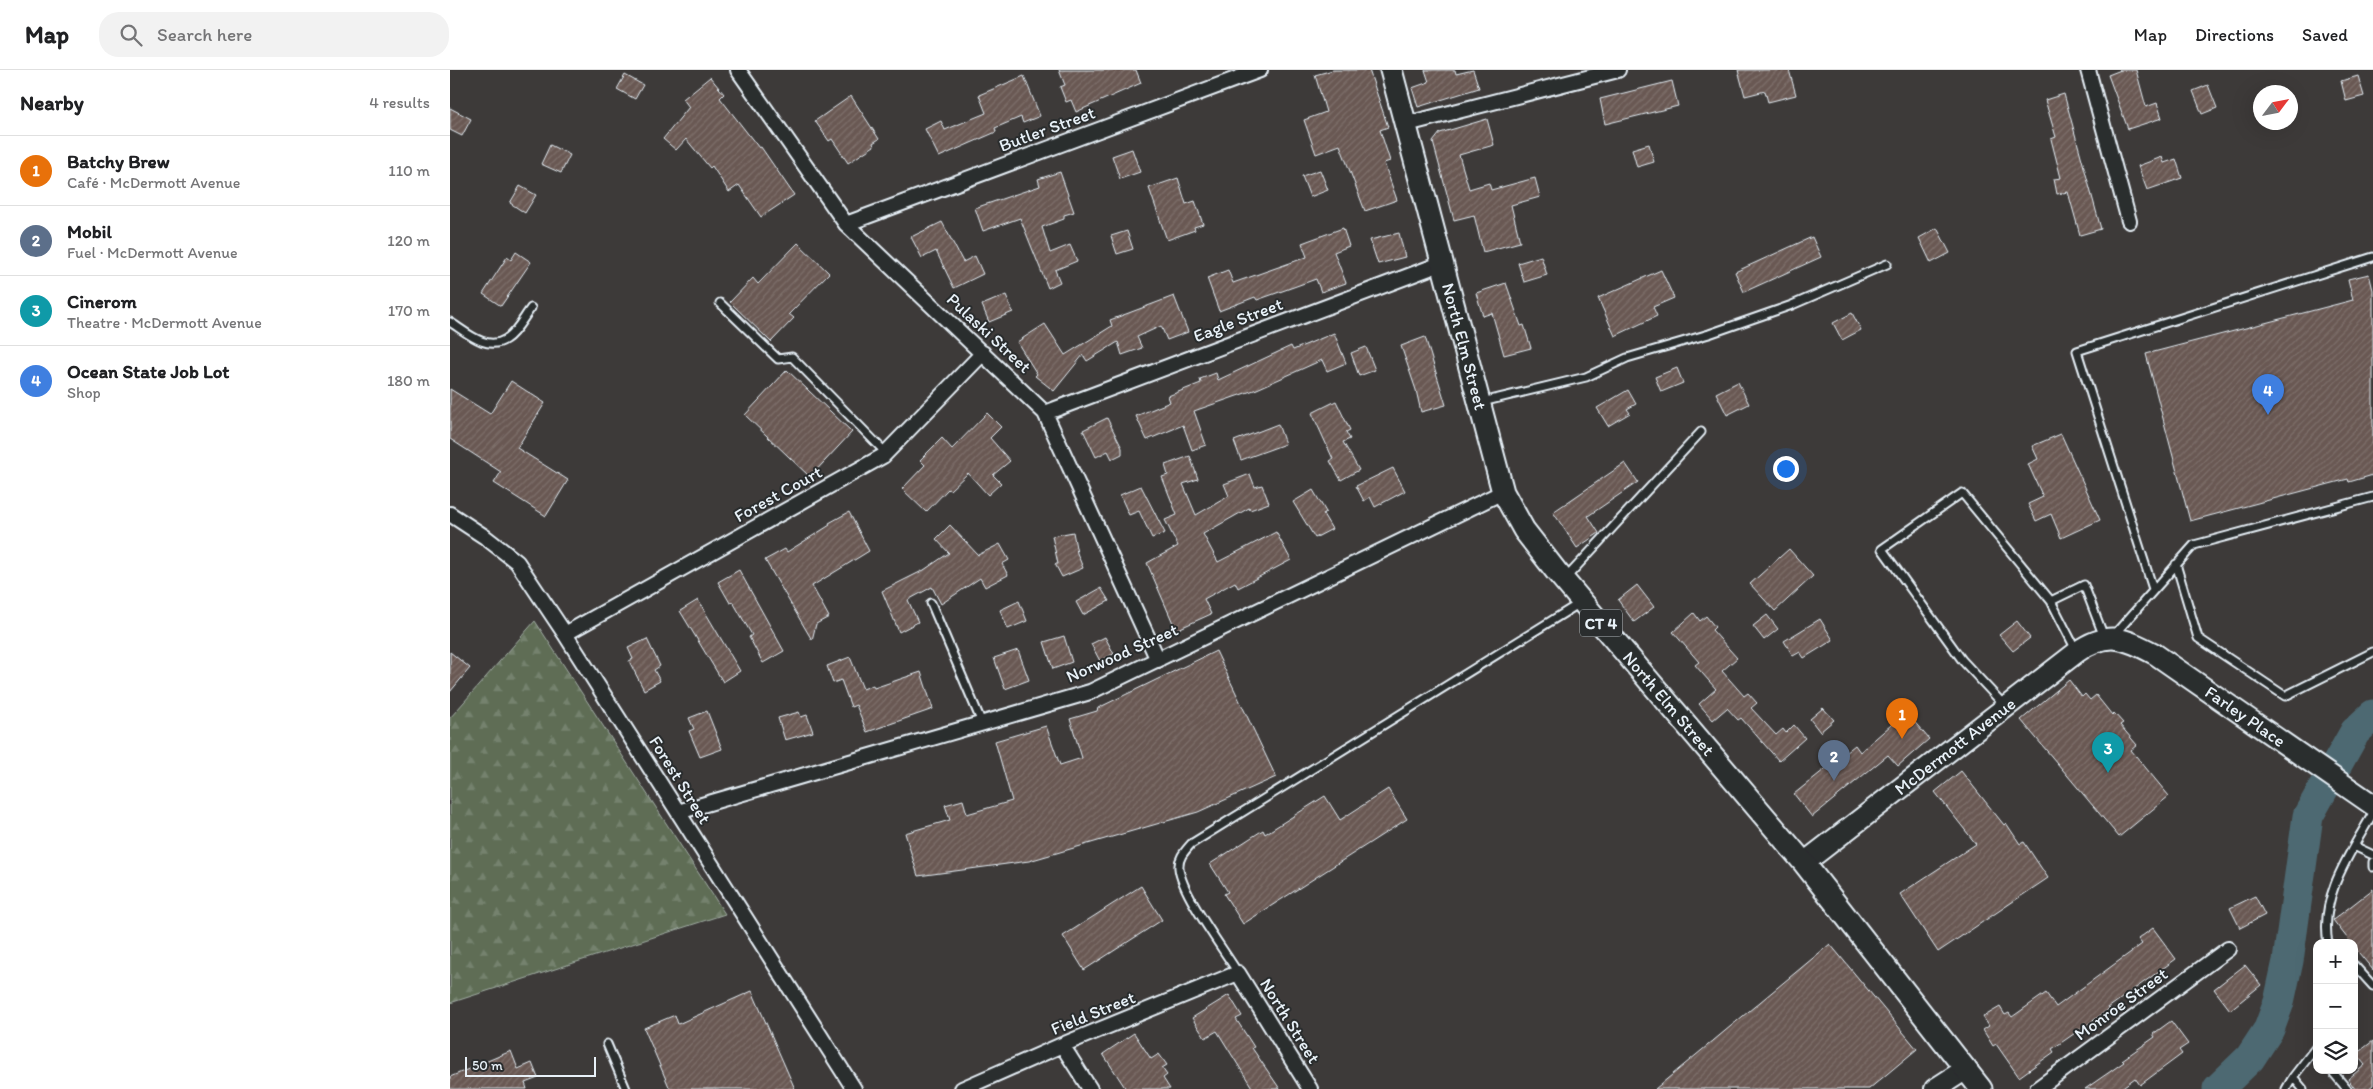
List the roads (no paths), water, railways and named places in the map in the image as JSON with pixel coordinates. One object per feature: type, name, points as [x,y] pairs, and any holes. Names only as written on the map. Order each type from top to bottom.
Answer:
[{"type":"main road","name":"North Elm Street","points":[[1391,70],[1407,124],[1503,492],[1524,530],[1564,580],[1804,863],[1981,1089]]},
{"type":"main road","name":"McDermott Avenue","points":[[1804,863],[2077,652],[2108,637]]},
{"type":"main road","name":"Farley Place","points":[[2108,637],[2134,643],[2155,654],[2373,805]]},
{"type":"main road","points":[[1935,1089],[1966,1069]]},
{"type":"street","name":"Pulaski Street","points":[[738,70],[846,224],[1045,412],[1158,660]]},
{"type":"street","name":"Butler Street","points":[[846,224],[1260,70]]},
{"type":"street","points":[[1407,124],[1618,70]]},
{"type":"street","points":[[2088,70],[2129,221]]},
{"type":"street","name":"Eagle Street","points":[[1045,412],[1443,263]]},
{"type":"street","name":"Forest Court","points":[[565,634],[851,476],[886,453],[983,353]]},
{"type":"street","name":"Norwood Street","points":[[678,812],[1090,692],[1503,492]]},
{"type":"street","name":"Forest Street","points":[[450,514],[485,537],[517,562],[565,634],[732,900],[854,1089]]},
{"type":"street","name":"Monroe Street","points":[[2037,1089],[2228,949]]},
{"type":"street","name":"Field Street","points":[[962,1089],[1062,1045],[1238,973]]},
{"type":"street","name":"North Street","points":[[1238,973],[1310,1089]]},
{"type":"street","points":[[1062,1045],[1090,1089]]},
{"type":"lane","points":[[2153,588],[2077,351],[2373,258]]},
{"type":"lane","points":[[1480,402],[1586,377],[1627,358],[1709,334],[1792,305],[1887,264]]},
{"type":"lane","points":[[720,303],[778,359],[792,357],[886,453]]},
{"type":"lane","points":[[450,322],[480,341],[490,344],[507,339],[530,308]]},
{"type":"lane","points":[[1564,580],[1701,432]]},
{"type":"lane","points":[[2006,707],[1962,660],[1882,549],[1962,493],[2051,601],[2077,652]]},
{"type":"lane","points":[[2051,601],[2084,585],[2108,637],[2194,545],[2373,497]]},
{"type":"lane","points":[[2176,564],[2198,638],[2285,696],[2373,652]]},
{"type":"lane","points":[[1238,973],[1185,889],[1179,867],[1182,856],[1191,844],[1583,602]]},
{"type":"lane","points":[[932,603],[982,723]]},
{"type":"lane","points":[[2329,939],[2325,924],[2342,868],[2373,813]]},
{"type":"lane","points":[[2354,846],[2373,855]]},
{"type":"lane","points":[[2373,862],[2373,867]]},
{"type":"lane","points":[[2358,969],[2373,986]]},
{"type":"lane","points":[[607,1044],[626,1089]]},
{"type":"lane","points":[[2286,1089],[2293,1077],[2313,1054]]},
{"type":"lane","points":[[2334,1074],[2347,1089]]},
{"type":"lane","points":[[2293,1077],[2303,1089]]},
{"type":"waterway","points":[[2218,1089],[2250,1058],[2269,1029],[2279,1002],[2288,961],[2308,816],[2355,732],[2373,715]]},
{"type":"place","name":"Ocean State Job Lot","points":[[2268,415]]},
{"type":"place","name":"Batchy Brew","points":[[1902,739]]},
{"type":"place","name":"Cinerom","points":[[2108,773]]},
{"type":"place","name":"Mobil","points":[[1834,781]]}]
